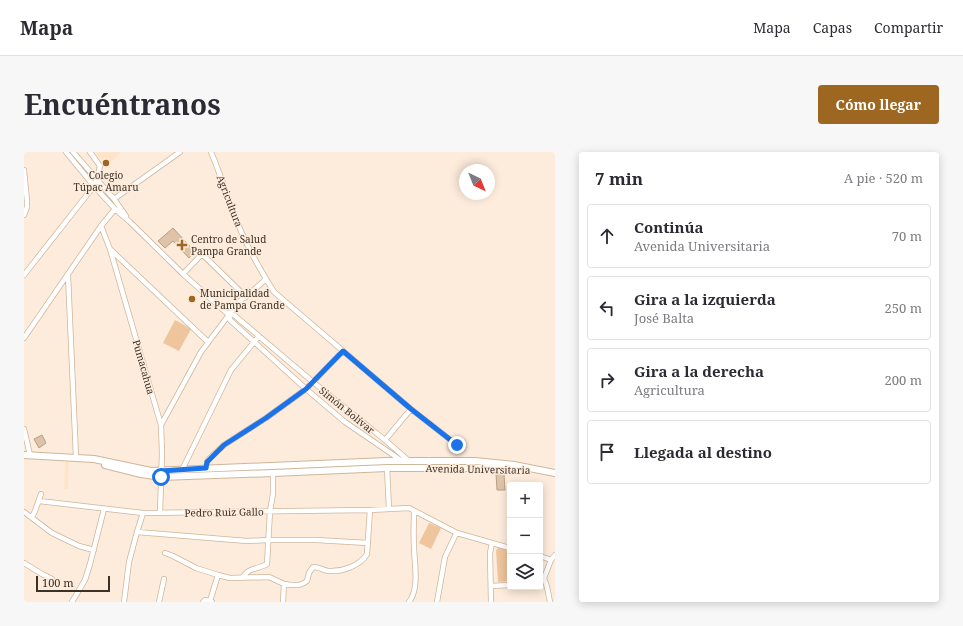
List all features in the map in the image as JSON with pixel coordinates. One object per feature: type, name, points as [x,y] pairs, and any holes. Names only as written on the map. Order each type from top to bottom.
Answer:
[{"type":"main road","name":"Avenida Universitaria","points":[[27,455],[94,459],[161,474],[273,473],[387,468],[481,468],[538,470]]},
{"type":"main road","name":"Avenida Universitaria","points":[[161,474],[206,468],[402,461],[475,461],[514,465],[538,470]]},
{"type":"main road","points":[[538,470],[553,473]]},
{"type":"street","name":"Simón Bolívar","points":[[66,152],[115,209],[183,274],[229,315],[230,320],[345,422],[402,461]]},
{"type":"street","name":"Simón Bolívar","points":[[73,152],[114,199],[130,222]]},
{"type":"street","points":[[24,275],[94,186],[100,166],[90,152]]},
{"type":"street","points":[[114,199],[180,152]]},
{"type":"street","name":"Agricultura","points":[[211,152],[238,225],[274,292],[411,409],[457,445]]},
{"type":"street","points":[[24,170],[28,201],[24,215]]},
{"type":"street","points":[[24,338],[101,226],[115,209]]},
{"type":"street","name":"Pumacahua","points":[[101,226],[110,249],[160,425],[162,445],[160,513]]},
{"type":"street","points":[[110,249],[208,342]]},
{"type":"street","points":[[183,274],[202,254],[246,297]]},
{"type":"street","points":[[68,275],[76,457]]},
{"type":"street","points":[[160,425],[208,342],[242,299],[266,279]]},
{"type":"street","name":"Simón Bolívar","points":[[229,315],[234,315],[409,461]]},
{"type":"street","points":[[182,470],[231,370],[259,336]]},
{"type":"street","points":[[206,468],[207,462],[224,445],[266,418],[306,389],[343,351]]},
{"type":"street","points":[[385,440],[411,409]]},
{"type":"street","points":[[24,429],[27,455]]},
{"type":"street","points":[[387,468],[390,509]]},
{"type":"street","points":[[243,578],[244,575],[250,570],[260,568],[267,564],[270,511],[273,494],[273,473]]},
{"type":"street","points":[[32,518],[41,494]]},
{"type":"street","name":"Pedro Ruiz Gallo","points":[[39,502],[143,513],[370,510],[409,508],[414,511]]},
{"type":"street","points":[[72,602],[85,580],[104,509]]},
{"type":"street","points":[[165,553],[196,568],[230,578],[269,577],[284,584],[299,585],[307,581],[309,573],[313,567],[335,571],[346,569],[355,565],[364,558],[367,554],[370,510]]},
{"type":"street","points":[[410,602],[414,595],[416,577],[414,511],[457,533],[507,547]]},
{"type":"street","points":[[24,513],[52,533],[78,546],[94,550]]},
{"type":"street","points":[[124,602],[129,562],[143,513]]},
{"type":"street","points":[[137,532],[247,541],[334,540],[368,543]]},
{"type":"street","points":[[437,602],[445,557],[457,533]]},
{"type":"street","points":[[491,602],[490,553],[492,543]]},
{"type":"street","points":[[543,578],[555,555]]},
{"type":"street","points":[[543,557],[552,560]]},
{"type":"street","points":[[24,563],[52,579]]},
{"type":"street","points":[[203,602],[205,600],[211,601],[218,575]]},
{"type":"street","points":[[159,602],[164,579]]},
{"type":"street","points":[[543,581],[547,587],[550,602]]},
{"type":"street","points":[[283,602],[284,584]]},
{"type":"street","points":[[490,586],[507,585]]},
{"type":"shaded area","name":"Colegio Túpac Amaru","points":[[95,152],[121,152],[106,167]]},
{"type":"shaded area","points":[[175,320],[191,329],[179,351],[163,343]]},
{"type":"shaded area","points":[[65,462],[69,462],[68,489],[64,489]]},
{"type":"shaded area","points":[[429,523],[441,528],[431,549],[419,543]]},
{"type":"shaded area","points":[[499,547],[507,549],[507,581],[498,582],[496,550]]},
{"type":"building","name":"Centro de Salud Pampa Grande","points":[[173,228],[195,252],[189,258],[173,241],[165,248],[158,241]]},
{"type":"building","points":[[42,435],[46,443],[39,448],[34,439]]},
{"type":"building","points":[[496,474],[504,474],[505,490],[497,490]]},
{"type":"place","name":"Colegio Túpac Amaru","points":[[106,163]]},
{"type":"place","name":"Centro de Salud Pampa Grande","points":[[182,245]]},
{"type":"place","name":"Municipalidad de Pampa Grande","points":[[192,299]]},
{"type":"route","points":[[161,477],[161,471],[206,468],[207,462],[224,445],[256,425],[306,389],[343,351],[411,409],[457,445]]}]
